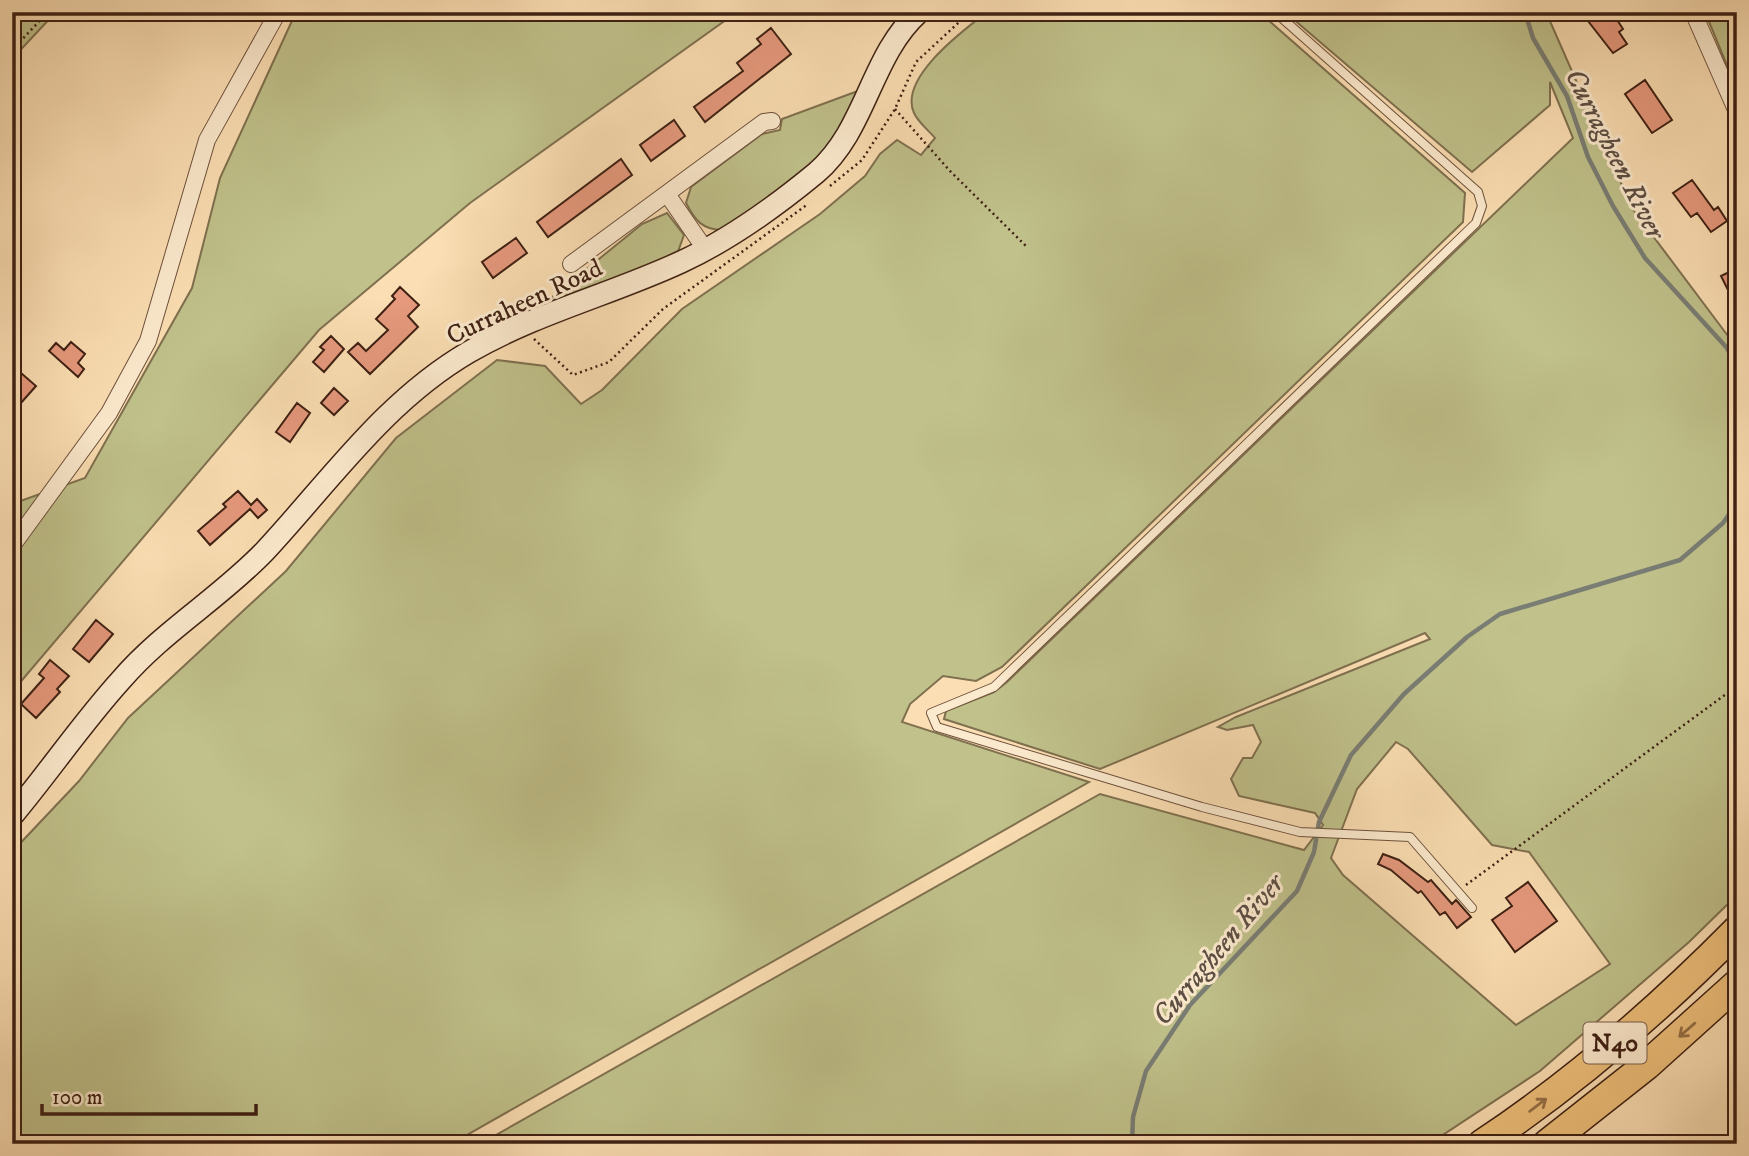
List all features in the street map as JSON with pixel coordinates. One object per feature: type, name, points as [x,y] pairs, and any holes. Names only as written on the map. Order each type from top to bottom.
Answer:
[{"type":"highway","name":"N40","points":[[1482,1144],[1539,1104],[1608,1049],[1673,993],[1737,930]]},
{"type":"highway","name":"N40","points":[[1547,1144],[1647,1065],[1737,984]]},
{"type":"street","points":[[12,545],[109,413],[148,341],[207,140],[278,12]]},
{"type":"street","name":"Curraheen Road","points":[[12,816],[121,679],[255,561],[402,401],[435,375],[493,340],[664,269],[705,249],[763,212],[833,158],[865,104],[888,49],[901,29],[919,12]]},
{"type":"street","points":[[1693,12],[1737,112]]},
{"type":"street","points":[[571,264],[764,122],[772,121]]},
{"type":"street","points":[[667,194],[705,249]]},
{"type":"lane","points":[[1275,12],[1478,192],[1482,206],[1476,223],[995,687],[931,713],[937,727],[1202,807],[1300,832],[1410,837],[1472,908]]},
{"type":"path","points":[[12,51],[48,12]]},
{"type":"path","points":[[895,109],[950,171],[1027,247]]},
{"type":"path","points":[[1457,892],[1737,686]]},
{"type":"green space","points":[[12,12],[56,12],[12,59]]},
{"type":"green space","points":[[296,12],[737,12],[470,203],[319,330],[12,692],[12,504],[85,478],[192,288],[220,178]]},
{"type":"green space","points":[[987,12],[1259,12],[1465,193],[1463,222],[1002,667],[976,681],[943,676],[910,704],[902,722],[1089,782],[451,1144],[13,1144],[12,852],[79,781],[128,718],[286,571],[396,438],[497,360],[545,366],[581,404],[602,390],[682,309],[820,214],[865,176],[880,154],[897,140],[921,155],[935,138],[914,113],[912,99],[915,85],[936,56]]},
{"type":"green space","points":[[1285,12],[1546,12],[1632,208],[1737,348],[1737,895],[1689,942],[1540,1071],[1429,1144],[480,1144],[1100,794],[1304,850],[1323,825],[1315,813],[1239,796],[1231,779],[1243,758],[1252,758],[1261,742],[1253,725],[1227,730],[1218,727],[1236,717],[1430,639],[1425,633],[1100,769],[944,719],[946,711],[994,692],[1007,682],[1573,138],[1550,82],[1550,105],[1472,172]],"holes":[[[1396,742],[1408,749],[1492,845],[1529,852],[1610,964],[1516,1025],[1343,875],[1331,858],[1357,789]]]},
{"type":"green space","points":[[1705,12],[1737,12],[1737,90]]},
{"type":"green space","points":[[858,91],[859,102],[818,163],[723,230],[704,226],[696,219],[686,203],[691,187],[762,134],[780,130],[782,119]]},
{"type":"green space","points":[[667,213],[684,235],[676,257],[529,316],[642,224]]},
{"type":"building","points":[[1581,12],[1612,12],[1623,29],[1619,32],[1627,44],[1613,53]]},
{"type":"building","points":[[771,28],[791,54],[705,122],[694,107],[743,71],[737,63],[761,44],[757,39]]},
{"type":"building","points":[[1645,80],[1672,120],[1652,133],[1625,94]]},
{"type":"building","points":[[674,120],[685,136],[651,161],[640,145]]},
{"type":"building","points":[[621,159],[632,175],[548,237],[537,222]]},
{"type":"building","points":[[1692,180],[1714,210],[1718,207],[1727,221],[1711,232],[1697,213],[1691,217],[1673,193]]},
{"type":"building","points":[[516,238],[527,253],[493,278],[482,262]]},
{"type":"building","points":[[1737,268],[1737,308],[1721,276]]},
{"type":"building","points":[[400,287],[419,305],[408,316],[418,327],[370,374],[348,352],[358,343],[366,351],[388,330],[376,319],[395,299],[392,296]]},
{"type":"building","points":[[331,336],[344,349],[324,372],[313,362],[324,350],[320,347]]},
{"type":"building","points":[[71,342],[85,354],[78,363],[84,369],[78,377],[49,351],[56,343],[64,350]]},
{"type":"building","points":[[21,373],[36,386],[12,413],[12,383]]},
{"type":"building","points":[[334,388],[348,401],[334,415],[321,403]]},
{"type":"building","points":[[297,403],[310,413],[290,442],[276,432]]},
{"type":"building","points":[[238,491],[251,505],[257,499],[267,510],[258,518],[250,509],[210,545],[198,531],[226,507],[223,504]]},
{"type":"building","points":[[96,620],[113,634],[89,662],[73,649]]},
{"type":"building","points":[[50,660],[69,676],[57,689],[60,692],[36,718],[21,704],[44,678],[39,674]]},
{"type":"building","points":[[1383,854],[1399,860],[1428,882],[1431,880],[1452,904],[1456,900],[1471,917],[1457,928],[1445,912],[1440,915],[1421,891],[1418,893],[1391,870],[1378,864]]},
{"type":"building","points":[[1528,882],[1557,921],[1515,952],[1492,920],[1512,906],[1506,898]]},
{"type":"waterway","name":"Curragheen River","points":[[1525,12],[1533,38],[1567,96],[1588,157],[1613,206],[1645,258],[1727,348],[1737,368]]},
{"type":"waterway","name":"Curragheen River","points":[[1132,1144],[1133,1117],[1146,1071],[1190,1005],[1297,891],[1314,852],[1319,822],[1351,755],[1404,694],[1467,637],[1500,614],[1680,560],[1723,523],[1737,503]]}]
